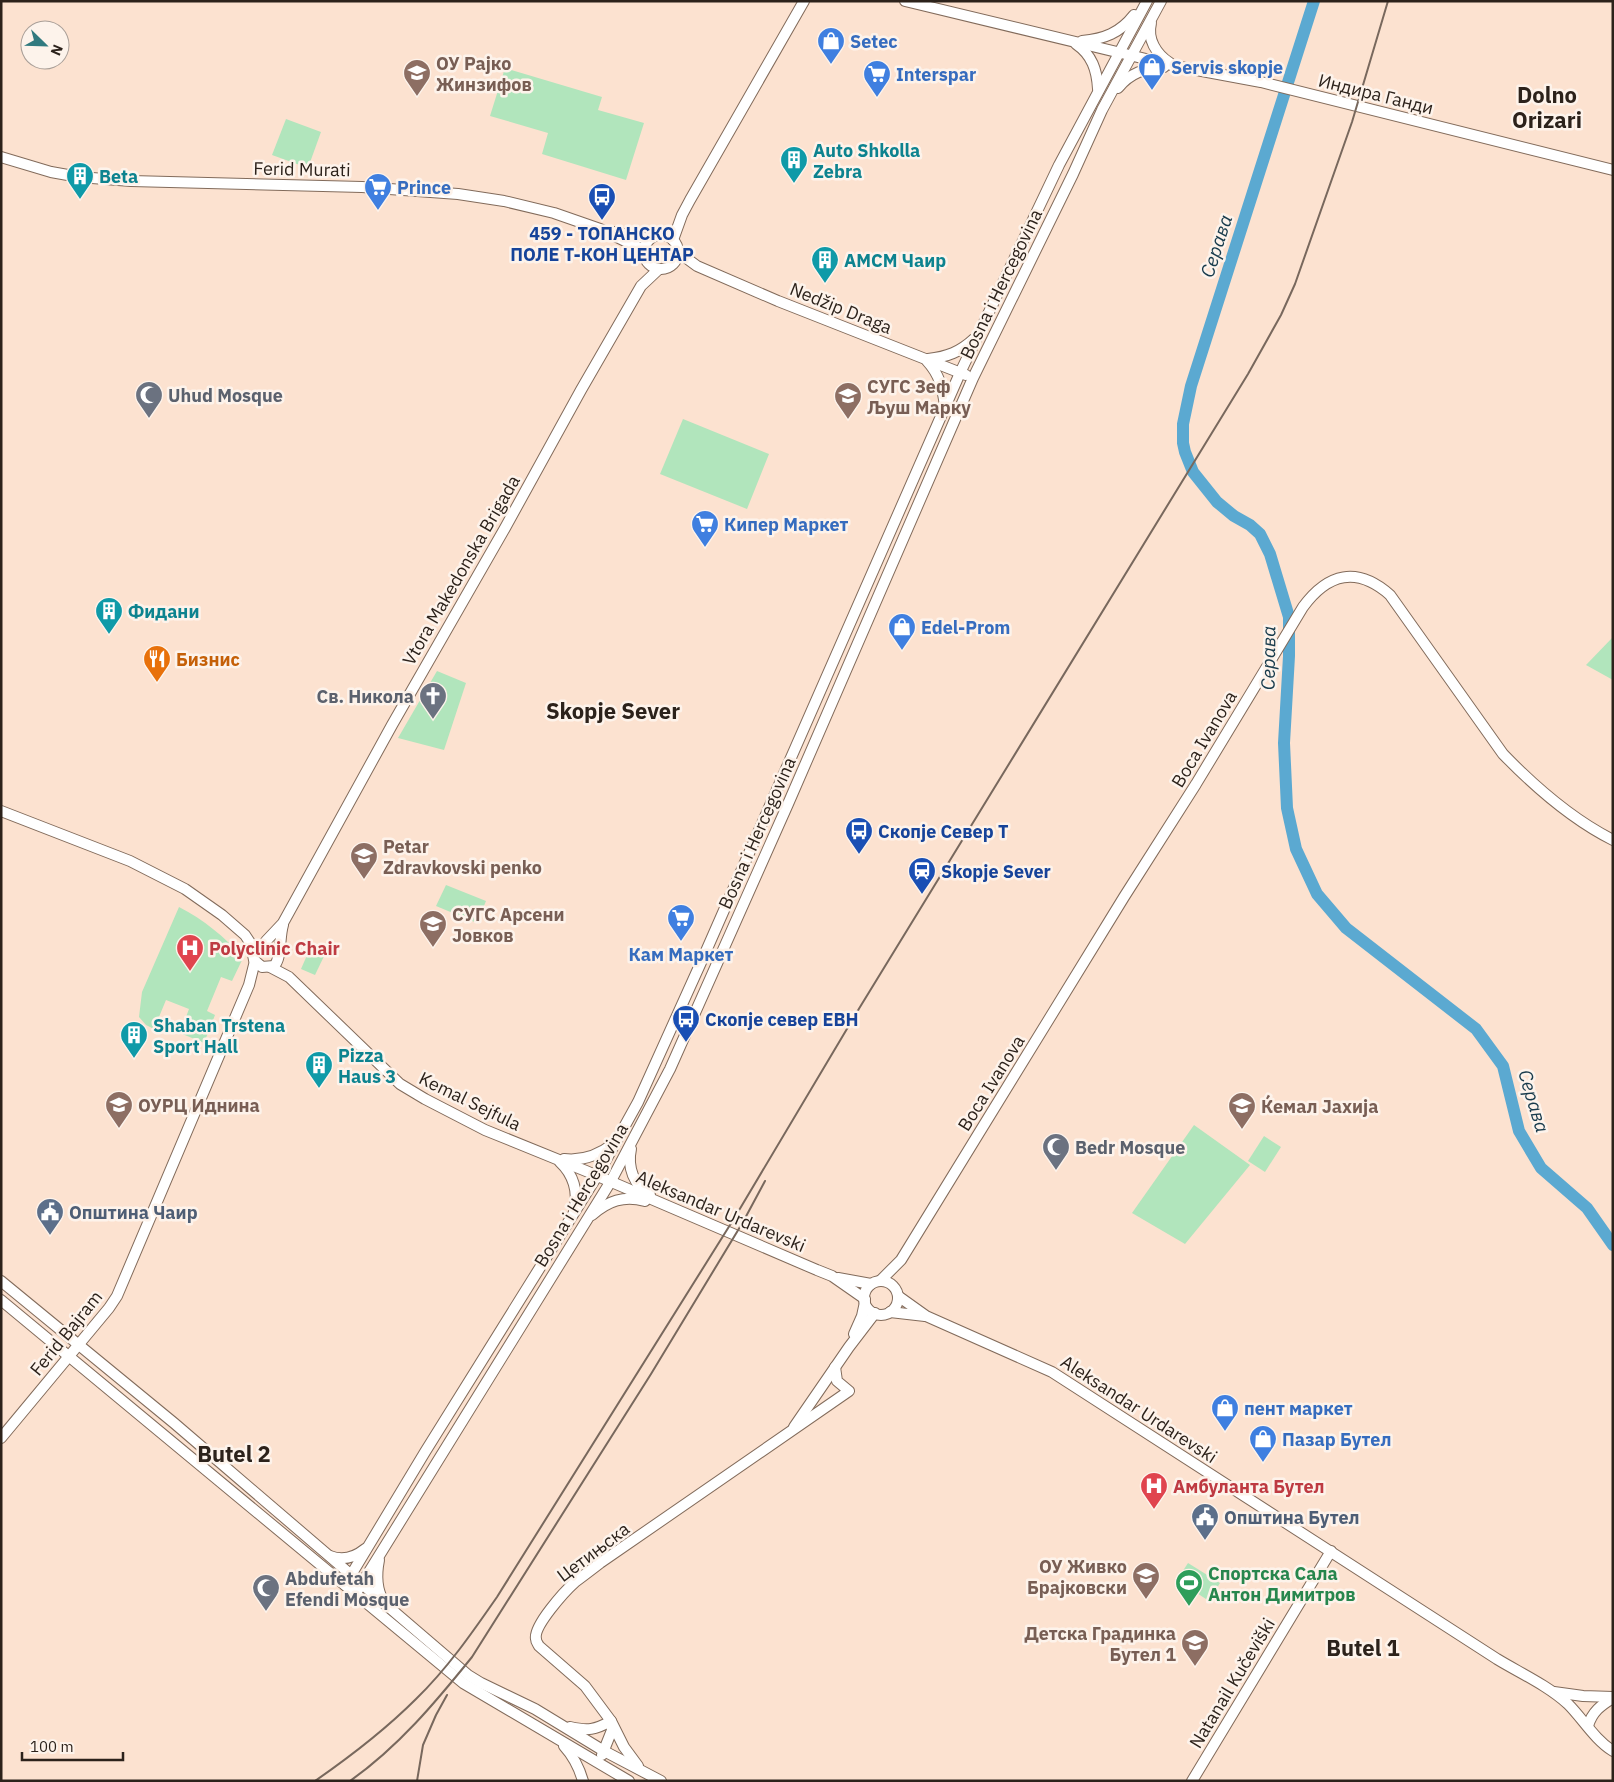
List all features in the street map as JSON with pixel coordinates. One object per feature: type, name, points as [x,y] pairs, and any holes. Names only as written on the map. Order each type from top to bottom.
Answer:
[{"type":"street","name":"Индира Ганди","points":[[906,1],[1175,66],[1296,90],[1613,170]]},
{"type":"street","points":[[1072,42],[1102,38],[1116,33],[1127,24],[1146,1]]},
{"type":"street","name":"Bosna i Hercegovina","points":[[348,1580],[598,1176],[638,1102],[960,373],[1059,165],[1146,1]]},
{"type":"street","name":"Bosna i Hercegovina","points":[[358,1589],[583,1224],[611,1182],[670,1069],[973,378],[1073,174],[1102,110],[1130,55],[1161,1]]},
{"type":"street","points":[[673,240],[682,215],[804,2]]},
{"type":"street","points":[[1152,17],[1150,28],[1151,40],[1156,51],[1175,66]]},
{"type":"street","points":[[1072,42],[1082,48],[1094,65],[1098,77],[1098,90]]},
{"type":"street","points":[[1102,110],[1118,87],[1134,74],[1146,69],[1175,66]]},
{"type":"street","name":"Ferid Murati","points":[[1,157],[69,175],[122,181],[362,187],[458,194],[522,205],[600,229],[649,239]]},
{"type":"street","points":[[663,234],[673,240],[678,252],[676,260],[671,265],[659,269],[652,267],[647,261],[644,250],[649,239],[663,234],[682,215]]},
{"type":"street","name":"Ferid Murati","points":[[600,229],[644,250]]},
{"type":"street","name":"Nedžip Draga","points":[[678,252],[697,266],[973,378]]},
{"type":"street","name":"Vtora Makedonska Brigada","points":[[264,941],[283,923],[427,663],[641,286],[647,261]]},
{"type":"street","name":"Nedžip Draga","points":[[671,265],[697,266]]},
{"type":"street","name":"Vtora Makedonska Brigada","points":[[641,286],[659,269]]},
{"type":"street","points":[[925,359],[951,355],[977,337]]},
{"type":"street","points":[[925,359],[934,369],[940,381],[945,408]]},
{"type":"street","name":"Boca Ivanova","points":[[876,1283],[901,1260],[1124,897],[1196,784],[1303,607],[1320,587],[1336,579],[1352,577],[1363,578],[1381,587],[1400,608],[1504,754],[1558,804],[1613,840]]},
{"type":"street","points":[[1,812],[130,861],[185,889],[222,915],[245,935],[251,944],[254,957],[259,966],[289,977]]},
{"type":"street","name":"Vtora Makedonska Brigada","points":[[279,954],[283,923]]},
{"type":"street","points":[[245,935],[274,943],[289,977]]},
{"type":"street","points":[[249,985],[256,946],[264,941]]},
{"type":"street","points":[[249,985],[276,963],[279,954]]},
{"type":"street","name":"Kemal Sejfula","points":[[289,977],[400,1084],[485,1130],[598,1176]]},
{"type":"street","name":"Ferid Bajram","points":[[1,1438],[117,1296],[249,985]]},
{"type":"street","points":[[558,1159],[580,1159],[591,1156],[602,1152],[617,1141]]},
{"type":"street","points":[[633,1142],[630,1162],[631,1172],[636,1181],[647,1193],[672,1208]]},
{"type":"street","points":[[558,1159],[565,1166],[574,1185],[576,1196],[572,1218]]},
{"type":"street","name":"Aleksandar Urdarevski","points":[[598,1176],[832,1276],[865,1300]]},
{"type":"street","points":[[583,1224],[604,1206],[623,1198],[641,1200],[672,1208]]},
{"type":"street","name":"Boca Ivanova","points":[[896,1291],[901,1260]]},
{"type":"street","name":"Aleksandar Urdarevski","points":[[832,1276],[876,1283]]},
{"type":"street","points":[[1,1281],[174,1424],[326,1555],[348,1580],[463,1683],[629,1781]]},
{"type":"street","points":[[849,1346],[862,1316],[865,1300],[868,1288],[876,1283],[885,1282],[896,1291],[897,1305],[886,1314],[875,1314],[871,1311],[865,1300]]},
{"type":"street","name":"Aleksandar Urdarevski","points":[[896,1291],[926,1316],[1052,1372],[1504,1663],[1553,1692],[1566,1703],[1606,1747],[1613,1751]]},
{"type":"street","points":[[1,1300],[317,1561],[348,1580]]},
{"type":"street","name":"Aleksandar Urdarevski","points":[[890,1312],[926,1316]]},
{"type":"street","points":[[791,1432],[834,1367],[875,1314]]},
{"type":"street","points":[[791,1432],[850,1391],[836,1381],[834,1367]]},
{"type":"street","name":"Цетињска","points":[[611,1721],[584,1686],[539,1646],[535,1639],[543,1620],[574,1583],[593,1568],[791,1432]]},
{"type":"street","points":[[326,1555],[337,1559],[350,1558],[368,1547]]},
{"type":"street","points":[[383,1551],[377,1570],[377,1583],[382,1598],[388,1607]]},
{"type":"street","name":"Natanail Kučeviški","points":[[1192,1781],[1331,1551]]},
{"type":"street","points":[[358,1589],[388,1607],[481,1684],[536,1709],[604,1751],[661,1781]]},
{"type":"street","name":"Aleksandar Urdarevski","points":[[1553,1692],[1613,1697]]},
{"type":"street","points":[[1588,1726],[1590,1718],[1597,1709],[1613,1697]]},
{"type":"street","points":[[562,1724],[586,1730],[600,1727],[611,1721]]},
{"type":"street","points":[[598,1764],[612,1730],[611,1721]]},
{"type":"street","points":[[611,1721],[633,1762],[644,1773]]},
{"type":"street","points":[[557,1738],[571,1754],[579,1768],[582,1781]]},
{"type":"green space","points":[[505,68],[602,97],[598,110],[644,123],[626,180],[542,154],[548,133],[490,116]]},
{"type":"green space","points":[[286,119],[321,132],[308,168],[272,155]]},
{"type":"green space","points":[[683,419],[769,454],[747,509],[660,474]]},
{"type":"green space","points":[[1613,637],[1613,680],[1586,665]]},
{"type":"green space","points":[[437,671],[466,683],[444,750],[398,738]]},
{"type":"green space","points":[[446,885],[486,901],[477,923],[436,906]]},
{"type":"green space","name":"Polyclinic Chair","points":[[179,907],[213,929],[243,958],[232,981],[221,977],[207,1011],[215,1015],[204,1043],[180,1033],[189,1009],[166,1000],[154,1029],[146,1025],[139,1017],[142,992]]},
{"type":"green space","points":[[312,944],[327,950],[315,975],[301,969]]},
{"type":"green space","points":[[1194,1125],[1250,1165],[1185,1244],[1132,1213]]},
{"type":"green space","points":[[1264,1136],[1281,1147],[1265,1172],[1248,1161]]},
{"type":"green space","points":[[1188,1563],[1220,1583],[1209,1601],[1177,1580]]},
{"type":"waterway","name":"Серава","points":[[1314,1],[1191,386],[1183,424],[1185,452],[1193,472],[1217,502],[1260,534],[1270,554],[1289,617],[1289,656],[1284,743],[1287,808],[1296,849],[1317,894],[1346,928],[1476,1029],[1503,1066],[1519,1131],[1541,1168],[1587,1208],[1613,1245]]},
{"type":"railway","points":[[315,1781],[367,1742],[416,1699],[449,1663],[497,1597],[735,1217],[860,1007],[1248,374],[1281,315],[1295,284],[1352,122],[1388,1]]},
{"type":"railway","points":[[350,1781],[384,1754],[415,1724],[472,1657],[651,1374],[743,1222],[765,1181]]},
{"type":"railway","points":[[417,1781],[423,1745],[447,1695]]},
{"type":"place","name":"Setec","points":[[831,65]]},
{"type":"place","name":"Servis skopje","points":[[1152,91]]},
{"type":"place","name":"ОУ Рајко Жинзифов","points":[[417,97]]},
{"type":"place","name":"Interspar","points":[[877,98]]},
{"type":"place","name":"Auto Shkolla Zebra","points":[[794,184]]},
{"type":"place","name":"Beta","points":[[80,200]]},
{"type":"place","name":"Prince","points":[[378,211]]},
{"type":"place","name":"459 - ТОПАНСКО ПОЛЕ Т-КОН ЦЕНТАР","points":[[602,221]]},
{"type":"place","name":"АМСМ Чаир","points":[[825,284]]},
{"type":"place","name":"Uhud Mosque","points":[[149,419]]},
{"type":"place","name":"СУГС Зеф Љуш Марку","points":[[848,420]]},
{"type":"place","name":"Кипер Маркет","points":[[705,548]]},
{"type":"place","name":"Фидани","points":[[109,635]]},
{"type":"place","name":"Edel-Prom","points":[[902,651]]},
{"type":"place","name":"Бизнис","points":[[157,683]]},
{"type":"place","name":"Св. Никола","points":[[433,720]]},
{"type":"place","name":"Скопје Север Т","points":[[859,855]]},
{"type":"place","name":"Petar Zdravkovski penko","points":[[364,880]]},
{"type":"place","name":"Skopje Sever","points":[[922,895]]},
{"type":"place","name":"Кам Маркет","points":[[681,942]]},
{"type":"place","name":"СУГС Арсени Јовков","points":[[433,948]]},
{"type":"place","name":"Polyclinic Chair","points":[[190,972]]},
{"type":"place","name":"Скопје север ЕВН","points":[[686,1043]]},
{"type":"place","name":"Shaban Trstena Sport Hall","points":[[134,1059]]},
{"type":"place","name":"Pizza Haus 3","points":[[319,1089]]},
{"type":"place","name":"ОУРЦ Иднина","points":[[119,1129]]},
{"type":"place","name":"Ќемал Јахија","points":[[1242,1130]]},
{"type":"place","name":"Bedr Mosque","points":[[1056,1171]]},
{"type":"place","name":"Општина Чаир","points":[[50,1236]]},
{"type":"place","name":"пент маркет","points":[[1225,1432]]},
{"type":"place","name":"Пазар Бутел","points":[[1263,1463]]},
{"type":"place","name":"Амбуланта Бутел","points":[[1154,1510]]},
{"type":"place","name":"Општина Бутел","points":[[1205,1541]]},
{"type":"place","name":"ОУ Живко Брајковски","points":[[1146,1600]]},
{"type":"place","name":"Спортска Сала Антон Димитров","points":[[1189,1607]]},
{"type":"place","name":"Abdufetah Efendi Mosque","points":[[266,1612]]},
{"type":"place","name":"Детска Градинка Бутел 1","points":[[1195,1667]]},
{"type":"district","name":"Dolno Orizari","points":[[1547,106]]},
{"type":"district","name":"Skopje Sever","points":[[613,710]]},
{"type":"district","name":"Butel 2","points":[[234,1453]]},
{"type":"district","name":"Butel 1","points":[[1363,1647]]}]
